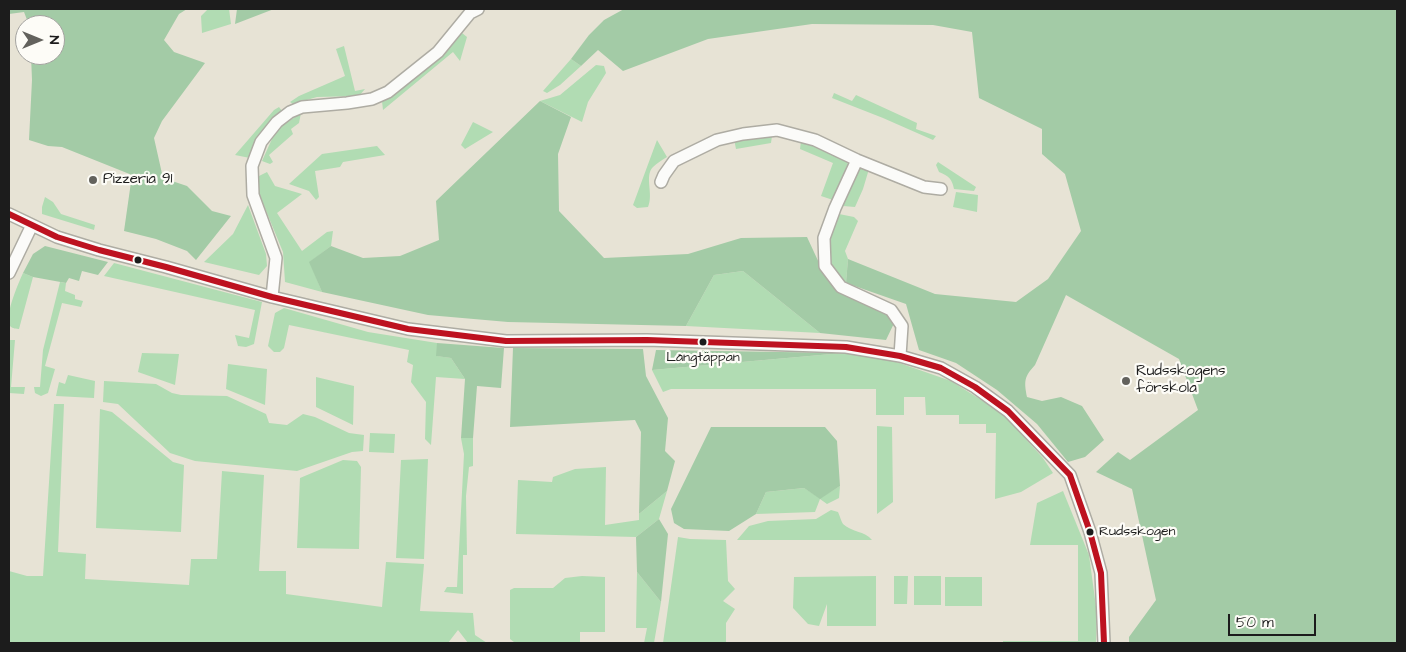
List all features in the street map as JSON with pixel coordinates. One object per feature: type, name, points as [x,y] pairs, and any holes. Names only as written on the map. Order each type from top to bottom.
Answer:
[{"type":"street","points":[[272,297],[276,258],[253,195],[252,166],[261,142],[277,122],[290,112],[302,107],[348,103],[372,98],[388,92],[438,52],[470,13],[478,9]]},
{"type":"street","points":[[661,182],[674,161],[717,140],[743,134],[776,130],[816,140],[857,160],[924,187],[941,189]]},
{"type":"street","points":[[857,160],[835,208],[824,238],[825,266],[841,287],[891,310],[902,326],[900,356]]},
{"type":"street","points":[[9,214],[57,237],[99,250],[272,297],[408,329],[506,341],[647,340],[846,347],[900,356],[941,368],[1008,411],[1070,475],[1090,532],[1101,573],[1104,643]]},
{"type":"street","points":[[9,273],[32,225]]},
{"type":"green space","points":[[9,9],[187,9],[179,14],[164,40],[174,52],[205,63],[162,121],[154,138],[163,178],[187,186],[212,211],[231,216],[196,260],[187,251],[156,239],[124,231],[132,175],[62,147],[48,146],[29,140],[31,65],[65,65],[65,15],[25,15],[24,12],[9,14]]},
{"type":"green space","points":[[208,9],[229,9],[231,24],[202,33],[201,16]]},
{"type":"green space","points":[[237,9],[274,9],[235,24]]},
{"type":"green space","points":[[624,9],[1397,9],[1397,643],[1129,643],[1129,637],[1156,600],[1132,489],[1096,472],[1118,452],[1130,460],[1198,410],[1179,359],[1066,295],[1025,383],[1027,397],[1042,401],[1061,397],[1082,406],[1104,440],[1085,457],[1068,462],[1037,424],[997,390],[956,363],[919,350],[906,304],[846,283],[848,259],[935,294],[1016,302],[1048,279],[1081,231],[1065,174],[1042,154],[1042,129],[979,98],[972,32],[933,25],[812,24],[708,39],[623,71],[598,50],[581,66],[571,59],[589,35],[604,20]]},
{"type":"green space","points":[[462,33],[467,37],[460,61],[453,52],[383,110],[382,101],[412,80]]},
{"type":"green space","points":[[344,46],[355,91],[365,89],[359,96],[317,97],[293,104],[290,102],[299,96],[345,76],[336,49]]},
{"type":"green space","points":[[571,59],[581,66],[560,85],[547,93],[543,91]]},
{"type":"green space","points":[[596,65],[604,66],[606,73],[588,102],[582,122],[540,101],[560,95]]},
{"type":"green space","points":[[834,93],[852,101],[856,95],[917,123],[916,129],[936,136],[933,140],[832,98]]},
{"type":"green space","points":[[540,101],[571,117],[558,154],[559,211],[604,258],[688,254],[741,238],[807,237],[820,265],[836,287],[898,315],[886,340],[820,333],[743,271],[714,275],[686,326],[508,322],[428,315],[322,292],[309,262],[331,246],[363,258],[400,256],[439,240],[436,201]]},
{"type":"green space","points":[[279,107],[282,111],[250,158],[235,155],[274,110]]},
{"type":"green space","points":[[301,113],[299,123],[291,129],[293,134],[269,155],[273,162],[270,164],[262,161],[276,130]]},
{"type":"green space","points":[[473,122],[493,132],[465,149],[461,145]]},
{"type":"green space","points":[[772,136],[771,143],[736,149],[734,139]]},
{"type":"green space","points":[[657,140],[667,157],[656,164],[650,171],[650,202],[648,207],[637,208],[633,205]]},
{"type":"green space","points":[[801,141],[844,157],[848,164],[833,200],[821,196],[833,163],[800,149]]},
{"type":"green space","points":[[377,146],[385,155],[343,162],[340,167],[315,171],[319,197],[316,200],[309,191],[289,184],[322,154]]},
{"type":"green space","points":[[938,162],[976,187],[974,191],[954,189],[950,178],[939,172],[936,165]]},
{"type":"green space","points":[[862,168],[869,169],[855,207],[843,206],[858,170]]},
{"type":"green space","points":[[267,172],[275,186],[302,194],[277,213],[302,251],[327,232],[333,231],[331,246],[310,262],[322,292],[285,282],[283,252],[257,189],[257,177]]},
{"type":"green space","points":[[956,192],[978,195],[977,212],[953,207]]},
{"type":"green space","points":[[45,197],[53,202],[61,214],[95,225],[94,230],[42,214]]},
{"type":"green space","points":[[248,205],[266,254],[267,266],[259,275],[204,262],[233,234]]},
{"type":"green space","points":[[839,214],[854,217],[858,221],[845,251],[848,259],[846,283],[832,266],[828,250],[831,234]]},
{"type":"green space","points":[[45,246],[108,262],[98,275],[82,271],[79,281],[69,278],[66,283],[33,277],[23,273],[33,254]]},
{"type":"green space","points":[[114,263],[262,302],[254,344],[246,347],[238,346],[235,335],[249,338],[255,310],[104,276]]},
{"type":"green space","points":[[743,271],[820,333],[686,326],[714,275]]},
{"type":"green space","points":[[23,273],[33,277],[18,329],[11,327],[9,317],[12,301]]},
{"type":"green space","points":[[60,282],[66,283],[65,291],[75,295],[75,299],[83,301],[81,307],[62,303],[45,366],[55,369],[48,393],[41,396],[35,393],[34,387],[40,387],[43,350]]},
{"type":"green space","points":[[284,308],[368,332],[437,343],[437,356],[451,358],[465,379],[436,377],[431,445],[425,439],[426,402],[411,382],[413,365],[407,362],[409,350],[289,325],[284,348],[280,352],[274,352],[268,346],[275,313]]},
{"type":"green space","points":[[9,340],[15,340],[11,387],[25,387],[24,394],[9,393]]},
{"type":"green space","points":[[437,343],[504,348],[501,388],[477,386],[473,438],[461,438],[465,379],[451,358],[436,356]]},
{"type":"green space","points":[[513,348],[643,349],[646,376],[668,418],[665,451],[675,461],[667,491],[639,514],[641,432],[635,420],[510,427]]},
{"type":"green space","points":[[656,350],[843,353],[652,370]]},
{"type":"green space","points":[[142,353],[179,354],[175,385],[138,372]]},
{"type":"green space","points":[[843,353],[888,359],[951,381],[1002,413],[1043,458],[1053,473],[1021,492],[995,499],[996,433],[986,433],[986,424],[959,424],[959,415],[926,415],[925,397],[904,397],[904,415],[876,415],[876,389],[671,389],[663,392],[652,370]]},
{"type":"green space","points":[[228,364],[267,369],[265,405],[226,389]]},
{"type":"green space","points":[[68,375],[95,381],[94,398],[56,396],[59,382],[65,384]]},
{"type":"green space","points":[[316,377],[354,386],[353,425],[316,407]]},
{"type":"green space","points":[[104,381],[156,384],[172,393],[181,395],[227,396],[266,414],[269,423],[287,425],[303,414],[315,417],[349,433],[364,435],[363,451],[352,452],[297,471],[195,461],[170,453],[118,404],[103,402]]},
{"type":"green space","points":[[54,404],[64,404],[58,552],[86,554],[85,579],[189,585],[191,559],[217,559],[222,471],[264,475],[259,571],[286,571],[286,594],[382,607],[386,562],[424,564],[420,611],[473,613],[475,635],[487,643],[468,643],[458,630],[448,643],[9,643],[9,571],[27,576],[43,576]]},
{"type":"green space","points":[[100,409],[112,412],[173,462],[184,465],[181,532],[96,528]]},
{"type":"green space","points":[[877,426],[892,427],[893,502],[877,514]]},
{"type":"green space","points":[[711,427],[825,427],[837,441],[840,486],[820,499],[804,488],[766,492],[756,514],[729,531],[684,529],[674,523],[671,509]]},
{"type":"green space","points":[[370,433],[395,434],[394,453],[369,452]]},
{"type":"green space","points":[[461,438],[473,438],[473,466],[469,467],[466,496],[467,555],[463,555],[463,594],[444,592],[447,587],[457,587],[464,454]]},
{"type":"green space","points":[[428,459],[424,559],[396,558],[401,460]]},
{"type":"green space","points":[[343,460],[357,461],[361,467],[359,549],[297,548],[300,478]]},
{"type":"green space","points":[[606,467],[605,525],[639,520],[639,514],[667,491],[659,519],[636,537],[516,534],[518,480],[552,482],[553,477],[575,469]]},
{"type":"green space","points":[[840,486],[839,498],[827,504],[820,499],[815,512],[756,514],[766,492],[804,488],[820,498]]},
{"type":"green space","points":[[1063,491],[1089,555],[1097,614],[1096,643],[1003,643],[1003,641],[1078,641],[1078,545],[1030,545],[1037,503]]},
{"type":"green space","points":[[831,510],[838,512],[842,523],[846,527],[866,535],[872,540],[737,540],[749,526],[768,521],[816,519]]},
{"type":"green space","points":[[659,519],[668,534],[661,602],[637,572],[636,537]]},
{"type":"green space","points":[[678,537],[726,540],[728,581],[735,589],[723,601],[735,609],[726,623],[726,643],[663,643]]},
{"type":"green space","points":[[637,572],[661,602],[654,643],[644,643],[647,628],[636,628]]},
{"type":"green space","points":[[582,576],[605,577],[605,632],[580,632],[580,643],[514,642],[510,639],[510,590],[514,588],[553,588],[565,578]]},
{"type":"green space","points":[[876,576],[876,626],[827,626],[827,604],[819,626],[808,624],[793,608],[794,577]]},
{"type":"green space","points":[[894,576],[908,576],[907,604],[894,604]]},
{"type":"green space","points":[[914,576],[941,576],[941,605],[914,605]]},
{"type":"green space","points":[[945,577],[982,577],[982,606],[945,606]]},
{"type":"transit line","points":[[9,214],[57,237],[99,250],[272,297],[408,329],[506,341],[647,340],[846,347],[900,356],[941,368],[975,387],[1008,411],[1070,475],[1090,532],[1101,573],[1104,643]]},
{"type":"place","name":"Pizzeria 91","points":[[93,180]]},
{"type":"place","name":"Långtäppan","points":[[703,342]]},
{"type":"place","name":"Rudsskogens förskola","points":[[1126,381]]},
{"type":"place","name":"Rudsskogen","points":[[1090,532]]}]
